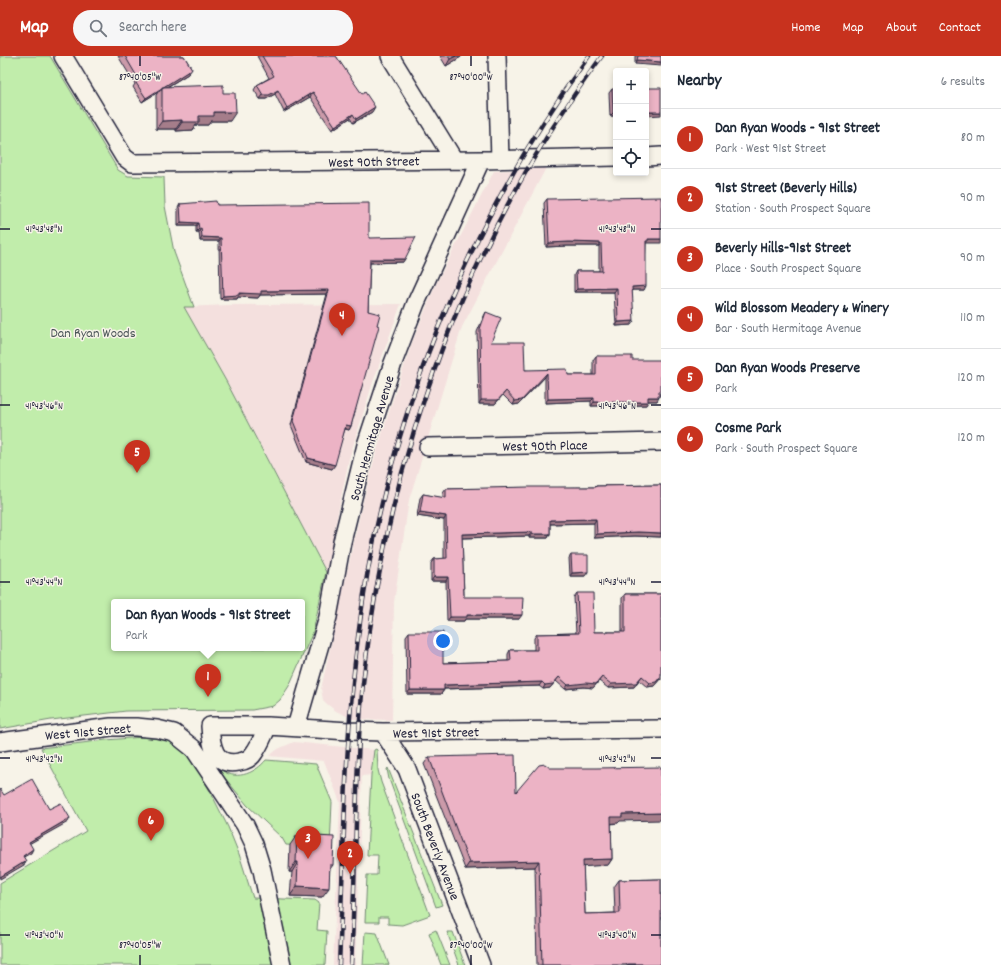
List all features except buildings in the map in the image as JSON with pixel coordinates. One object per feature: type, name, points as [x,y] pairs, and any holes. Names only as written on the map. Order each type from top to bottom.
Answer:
[{"type":"street","name":"West 90th Street","points":[[62,56],[124,157],[132,163],[500,160],[613,157]]},
{"type":"street","points":[[390,56],[454,160]]},
{"type":"street","points":[[497,56],[500,160]]},
{"type":"street","points":[[649,157],[661,156]]},
{"type":"street","name":"South Hermitage Avenue","points":[[296,728],[328,617],[342,542],[366,445],[393,363],[416,303],[481,160]]},
{"type":"street","name":"West 90th Place","points":[[428,447],[661,442]]},
{"type":"street","name":"West 91st Street","points":[[0,742],[111,727],[136,726],[157,729],[174,734],[194,749],[245,825],[254,844],[262,870],[282,965]]},
{"type":"street","name":"West 91st Street","points":[[268,726],[254,754],[245,761],[232,764],[222,761],[216,754],[211,743],[210,726],[268,726],[383,732],[661,729]]},
{"type":"street","name":"South Beverly Avenue","points":[[383,732],[407,769],[481,965]]},
{"type":"shaded area","points":[[546,168],[462,327],[409,500],[394,602],[392,720],[353,719],[336,711],[327,704],[323,700],[321,689],[362,505],[376,453],[413,340],[436,284],[494,171]]},
{"type":"shaded area","points":[[401,304],[373,382],[349,459],[326,572],[226,381],[183,307],[229,305]]},
{"type":"shaded area","points":[[294,742],[374,750],[371,775],[362,776],[355,965],[333,965],[340,802],[324,761],[269,756],[278,749]]},
{"type":"green space","name":"Dan Ryan Woods","points":[[0,56],[50,56],[118,170],[128,176],[164,177],[165,206],[174,252],[194,307],[184,307],[226,381],[326,572],[313,632],[305,650],[305,599],[111,599],[111,651],[305,651],[289,686],[280,700],[273,706],[252,710],[126,711],[51,720],[0,729]]},
{"type":"green space","points":[[143,737],[167,740],[188,752],[228,827],[239,854],[253,898],[315,900],[319,903],[317,930],[327,931],[325,965],[0,965],[0,883],[86,831],[41,748]]},
{"type":"green space","points":[[376,749],[381,782],[430,915],[402,925],[388,924],[388,917],[379,917],[379,922],[365,922],[367,875],[377,875],[378,855],[367,855],[371,775],[374,750]]},
{"type":"green space","points":[[266,760],[316,764],[332,802],[330,847],[286,845],[282,838],[247,805],[212,762],[214,761],[223,771],[229,774],[241,775],[257,768]]},
{"type":"green space","points":[[388,768],[442,905],[436,907],[389,779]]},
{"type":"green space","points":[[436,930],[450,965],[441,965],[429,933]]},
{"type":"green space","points":[[365,932],[377,933],[389,965],[363,965]]},
{"type":"green space","points":[[447,932],[453,932],[465,965],[459,965]]},
{"type":"railway","points":[[339,965],[345,801],[353,678],[370,559],[387,482],[409,406],[436,332],[468,259],[504,189],[544,121],[589,56]]},
{"type":"railway","points":[[351,965],[358,748],[364,675],[376,592],[393,510],[415,429],[442,350],[474,273],[511,198],[554,125],[602,56]]},
{"type":"place","name":"Wild Blossom Meadery & Winery","points":[[342,336]]},
{"type":"place","name":"Dan Ryan Woods Preserve","points":[[137,473]]},
{"type":"place","name":"Dan Ryan Woods - 91st Street","points":[[208,697]]},
{"type":"place","name":"Cosme Park","points":[[151,841]]},
{"type":"place","name":"Beverly Hills-91st Street","points":[[308,859]]},
{"type":"place","name":"91st Street (Beverly Hills)","points":[[350,874]]}]
